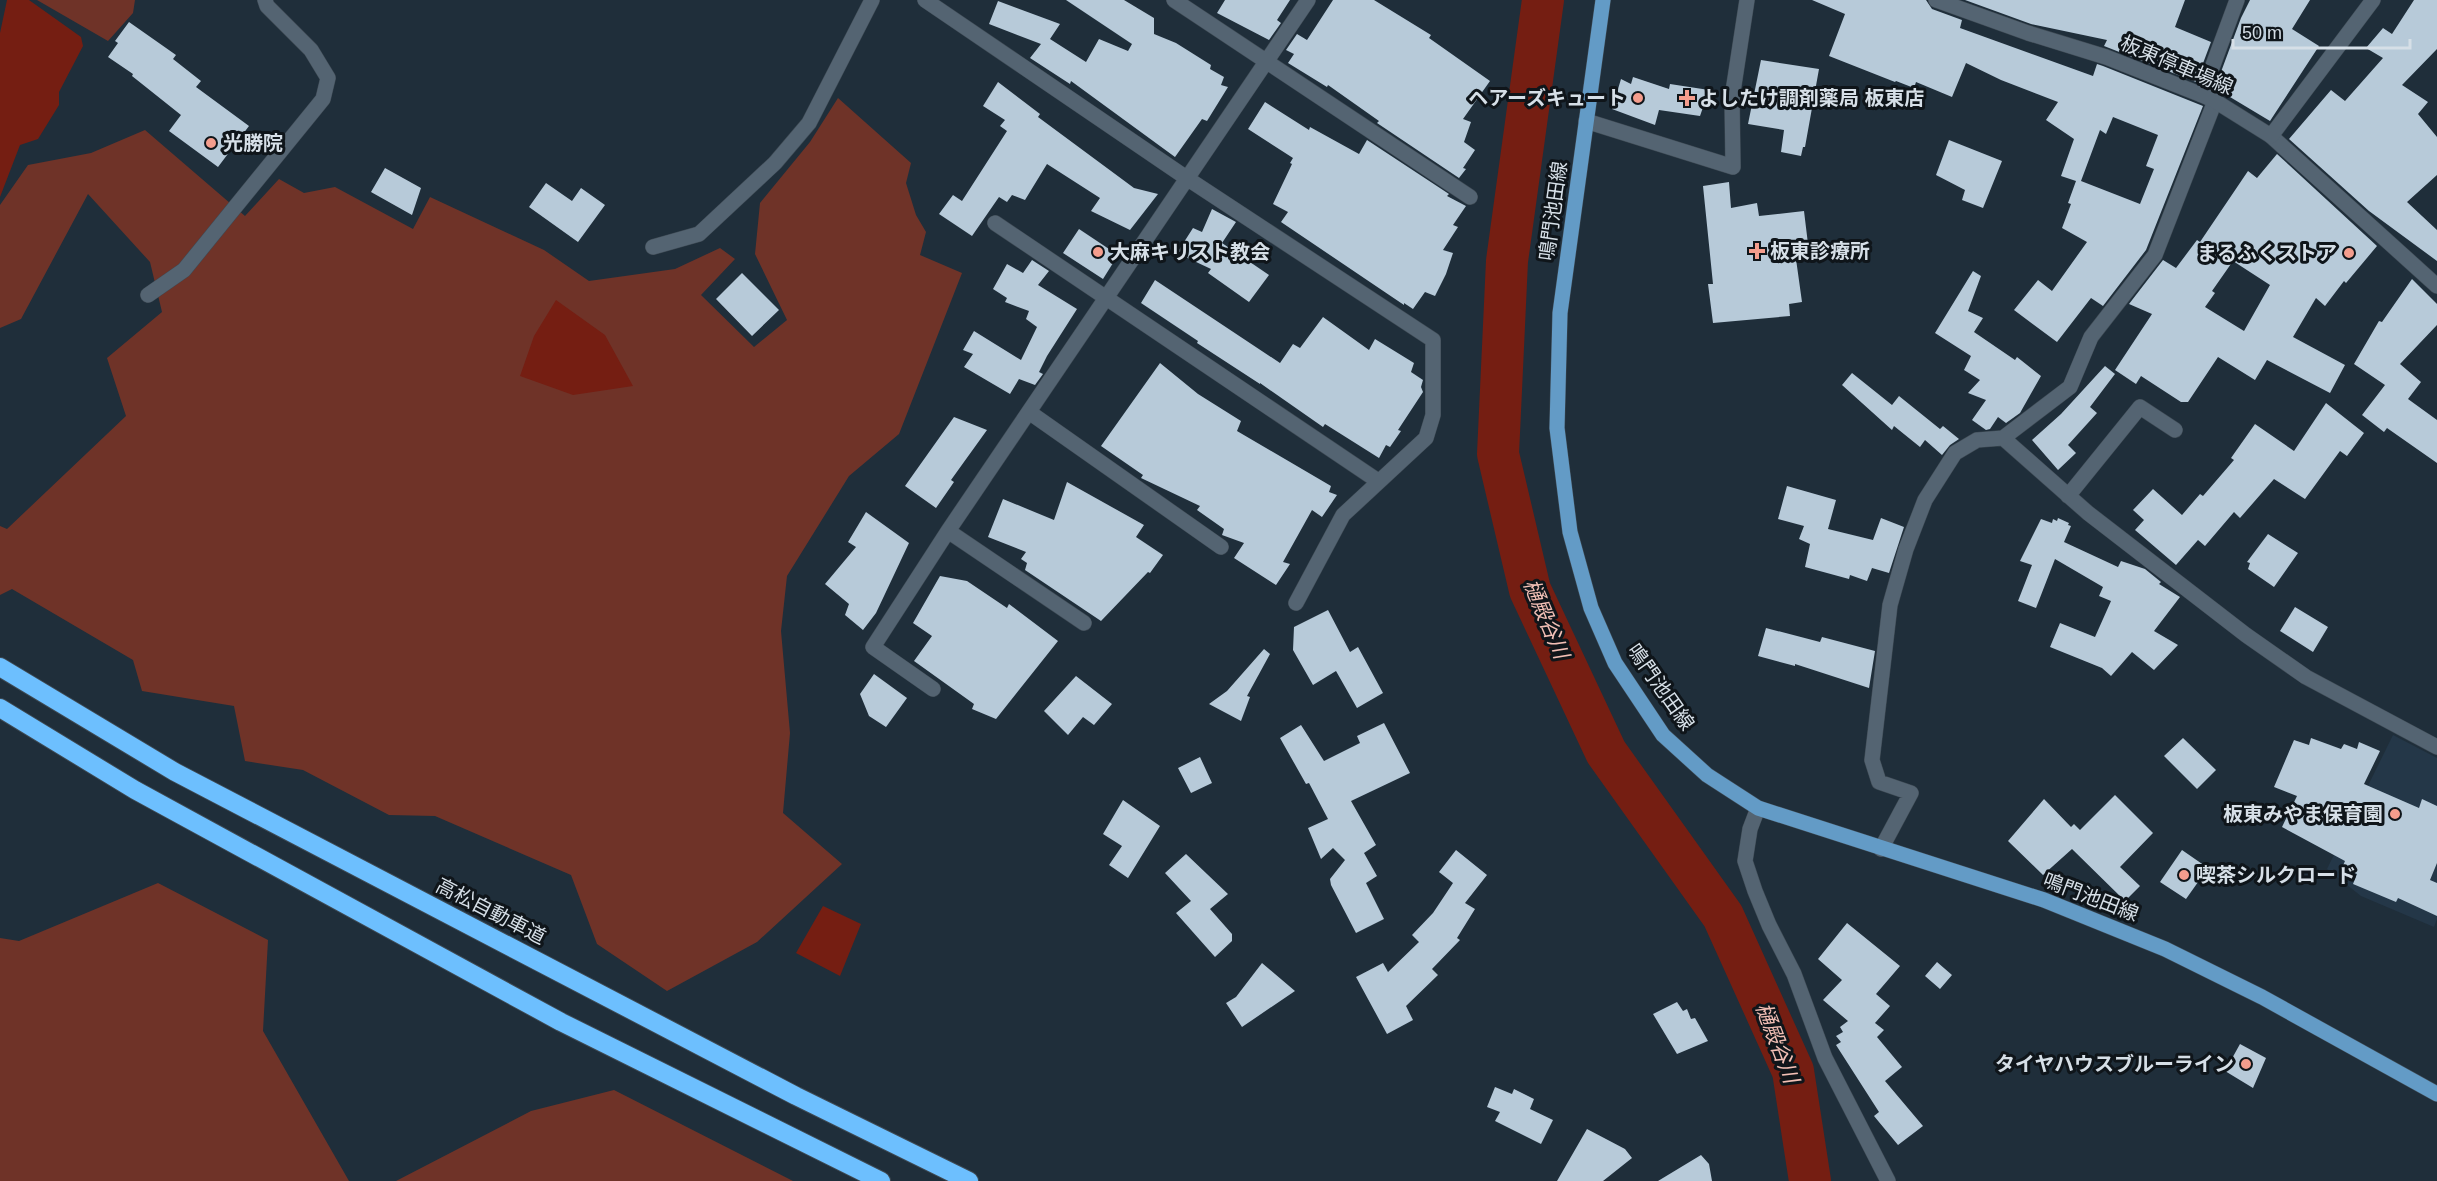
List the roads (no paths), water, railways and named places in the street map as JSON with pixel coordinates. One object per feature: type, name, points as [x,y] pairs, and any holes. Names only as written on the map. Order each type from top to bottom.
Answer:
[{"type":"highway","name":"高松自動車道","points":[[0,667],[175,772],[786,1090],[969,1181]]},
{"type":"highway","points":[[0,708],[135,790],[561,1022],[881,1181]]},
{"type":"main road","name":"鳴門池田線","points":[[1603,0],[1560,313],[1557,428],[1570,532],[1591,608],[1615,663],[1663,735],[1707,775],[1758,808],[2044,900],[2165,949],[2262,997],[2437,1094]]},
{"type":"street","points":[[148,296],[184,270],[323,99],[328,78],[311,50],[267,6],[265,0]]},
{"type":"street","points":[[653,248],[699,234],[775,163],[809,123],[872,0]]},
{"type":"street","points":[[925,0],[1188,179],[1433,340],[1433,415],[1426,438],[1343,515],[1296,603]]},
{"type":"street","points":[[1174,0],[1470,197]]},
{"type":"street","points":[[933,689],[873,647],[948,531],[1308,0]]},
{"type":"street","points":[[1586,121],[1733,167],[1732,98],[1747,0]]},
{"type":"street","name":"板東停車場線","points":[[1936,0],[1997,23],[2106,57],[2209,98],[2271,136],[2437,286]]},
{"type":"street","points":[[1881,849],[1911,793],[1879,782],[1872,760],[1890,606],[1906,549],[1925,500],[1955,453],[1977,440],[2003,438],[2070,387],[2091,337],[2155,255],[2209,98],[2237,0]]},
{"type":"street","points":[[2271,136],[2373,0]]},
{"type":"street","points":[[995,223],[1378,481]]},
{"type":"street","points":[[2068,496],[2140,407],[2175,430]]},
{"type":"street","points":[[1029,412],[1221,547]]},
{"type":"street","points":[[2003,438],[2068,496],[2246,635],[2306,677],[2437,747]]},
{"type":"street","points":[[948,531],[1084,622]]},
{"type":"street","points":[[1758,808],[1750,829],[1745,861],[1755,891],[1794,974],[1825,1058],[1888,1181]]},
{"type":"waterway","name":"樋殿谷川","points":[[1543,0],[1507,261],[1498,454],[1530,590],[1606,752],[1723,916],[1793,1071],[1810,1181]]},
{"type":"place","name":"ヘアーズキュート","points":[[1638,98]]},
{"type":"place","name":"よしたけ調剤薬局 板東店","points":[[1687,98]]},
{"type":"place","name":"光勝院","points":[[211,143]]},
{"type":"place","name":"板東診療所","points":[[1757,251]]},
{"type":"place","name":"大麻キリスト教会","points":[[1098,252]]},
{"type":"place","name":"まるふくストア","points":[[2349,253]]},
{"type":"place","name":"板東みやま保育園","points":[[2395,814]]},
{"type":"place","name":"喫茶シルクロード","points":[[2184,875]]},
{"type":"place","name":"タイヤハウスブルーライン","points":[[2246,1064]]}]
